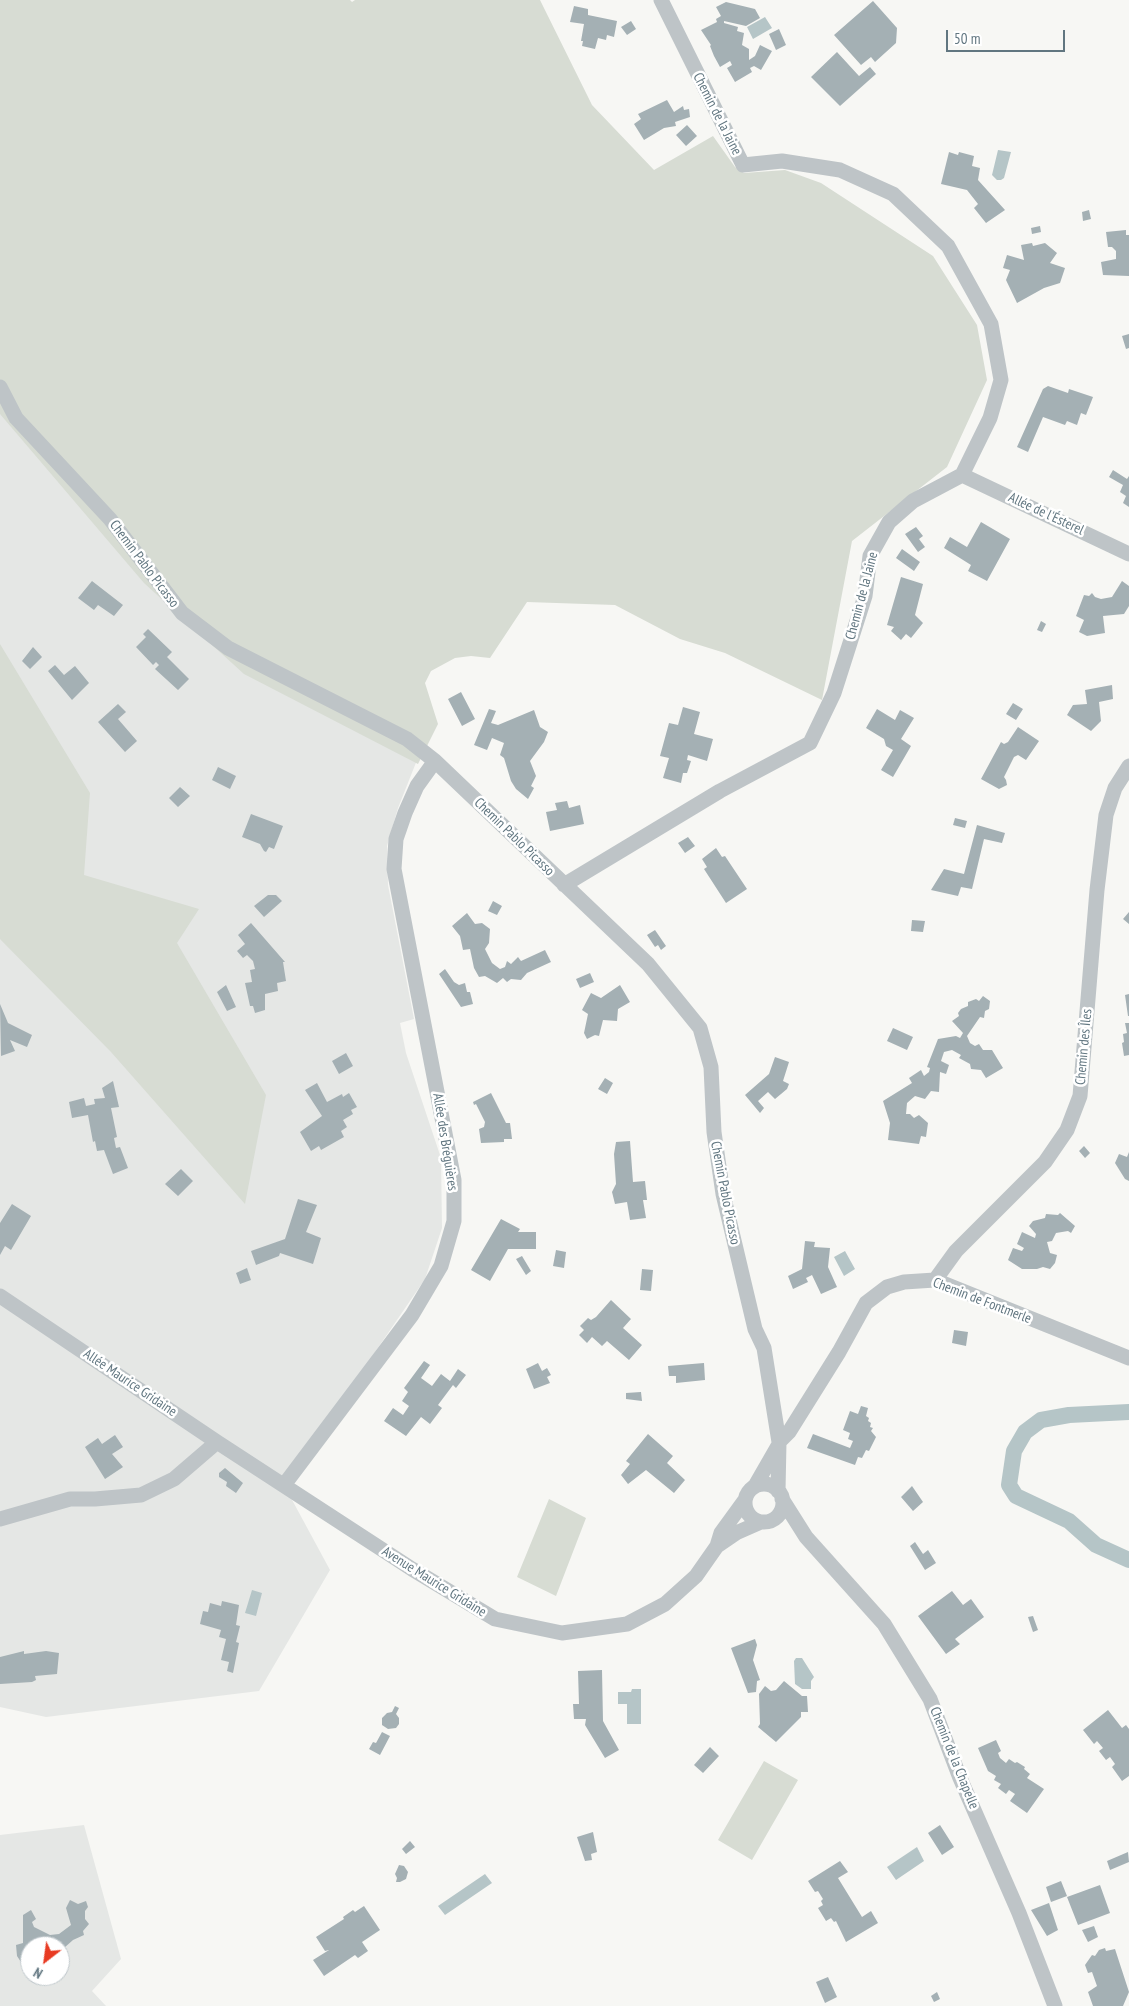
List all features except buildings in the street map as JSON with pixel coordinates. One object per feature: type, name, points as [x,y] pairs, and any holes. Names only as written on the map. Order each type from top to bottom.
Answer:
[{"type":"street","name":"Chemin de la Jaine","points":[[564,885],[720,791],[810,743],[837,685],[865,596],[870,556],[889,522],[913,501],[962,475],[990,418],[1002,380],[991,324],[948,246],[893,194],[840,170],[782,161],[743,165],[661,0]]},
{"type":"street","name":"Chemin Pablo Picasso","points":[[0,387],[16,418],[110,518],[182,613],[228,648],[407,739],[435,761],[648,964],[700,1028],[711,1067],[714,1132],[723,1194],[756,1329],[764,1348],[782,1440],[780,1495]]},
{"type":"street","name":"Allée de l'Ésterel","points":[[962,475],[1129,554]]},
{"type":"street","name":"Allée des Bréguières","points":[[284,1485],[412,1315],[442,1266],[454,1221],[454,1180],[394,869],[396,839],[405,813],[417,786],[435,761]]},
{"type":"street","name":"Chemin des Îles","points":[[935,1280],[956,1252],[1045,1162],[1067,1130],[1080,1096],[1097,890],[1106,815],[1115,788],[1129,766]]},
{"type":"street","name":"Chemin de Fontmerle","points":[[782,1440],[839,1352],[866,1302],[887,1287],[904,1282],[935,1280],[1129,1358]]},
{"type":"street","name":"Allée Maurice Gridaine","points":[[0,1296],[260,1469]]},
{"type":"street","points":[[754,1486],[767,1484],[780,1495],[779,1515],[766,1522],[756,1520],[746,1512],[744,1500],[782,1440]]},
{"type":"street","points":[[0,1519],[70,1499],[140,1496],[174,1479],[217,1442]]},
{"type":"street","name":"Avenue Maurice Gridaine","points":[[260,1469],[412,1570],[495,1619],[562,1633],[627,1624],[665,1604],[696,1576],[717,1546],[721,1533],[744,1500]]},
{"type":"street","name":"Chemin de la Chapelle","points":[[780,1495],[806,1537],[884,1624],[930,1699],[960,1778],[1019,1913],[1054,2006]]},
{"type":"street","name":"Avenue Maurice Gridaine","points":[[717,1546],[736,1533],[766,1522]]},
{"type":"street","name":"Chemin de la Chapelle","points":[[766,1522],[793,1528],[806,1537]]},
{"type":"shaded area","points":[[0,0],[350,0],[352,2],[355,0],[540,0],[592,105],[654,170],[713,136],[735,167],[744,173],[785,170],[821,183],[933,256],[977,325],[987,380],[947,467],[852,541],[822,700],[725,653],[680,639],[615,605],[527,602],[490,658],[471,656],[455,658],[431,671],[425,683],[438,724],[418,764],[244,674],[144,583],[0,414]]},
{"type":"shaded area","points":[[765,17],[772,28],[753,39],[747,27]]},
{"type":"shaded area","points":[[998,150],[1011,152],[1004,178],[1001,180],[997,180],[992,175]]},
{"type":"shaded area","points":[[0,387],[421,750],[398,808],[387,846],[388,885],[414,1019],[400,1023],[406,1053],[441,1158],[442,1228],[425,1279],[284,1485],[330,1570],[259,1691],[46,1717],[0,1707]]},
{"type":"shaded area","points":[[0,644],[90,793],[84,875],[199,909],[177,943],[266,1095],[245,1204],[111,1052],[0,939]]},
{"type":"shaded area","points":[[845,1251],[855,1269],[844,1276],[834,1257]]},
{"type":"shaded area","points":[[549,1499],[586,1518],[556,1596],[517,1577]]},
{"type":"shaded area","points":[[252,1590],[262,1593],[256,1616],[245,1613]]},
{"type":"shaded area","points":[[796,1658],[802,1658],[814,1677],[811,1681],[811,1689],[802,1689],[795,1684],[794,1661]]},
{"type":"shaded area","points":[[632,1689],[641,1689],[641,1724],[627,1724],[627,1704],[618,1704],[618,1692],[631,1692]]},
{"type":"shaded area","points":[[764,1761],[798,1780],[752,1860],[718,1840]]},
{"type":"shaded area","points":[[84,1825],[121,1959],[92,1991],[106,2006],[0,2006],[0,1835]]},
{"type":"shaded area","points":[[917,1847],[924,1861],[896,1880],[887,1867]]},
{"type":"shaded area","points":[[485,1874],[492,1883],[445,1915],[438,1906]]},
{"type":"waterway","points":[[1129,1412],[1069,1415],[1041,1420],[1025,1432],[1014,1451],[1009,1485],[1016,1496],[1069,1521],[1096,1545],[1129,1560]]}]
